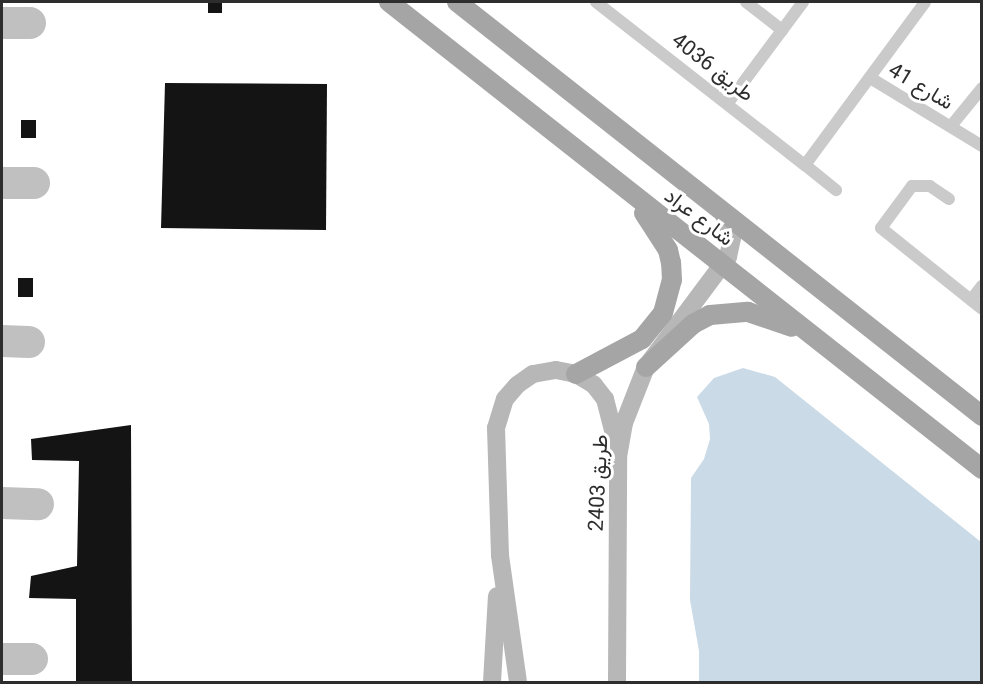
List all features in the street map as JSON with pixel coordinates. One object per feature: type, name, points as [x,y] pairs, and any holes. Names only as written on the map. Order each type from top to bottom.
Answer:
[{"type":"main road","name":"شارع عراد","points":[[389,2],[981,470]]},
{"type":"main road","name":"شارع عراد","points":[[458,2],[981,416]]},
{"type":"main road","points":[[576,374],[642,339],[663,313],[669,297],[672,280],[668,250],[644,213],[613,181]]},
{"type":"main road","name":"طريق 2403","points":[[618,682],[618,457],[624,423],[646,368],[723,265],[732,238],[723,212]]},
{"type":"main road","points":[[646,368],[693,324],[731,311],[748,312],[809,334]]},
{"type":"main road","points":[[492,682],[500,555],[496,428],[506,399],[517,385],[533,374],[556,370],[576,374],[594,385],[605,399],[613,420],[618,457]]},
{"type":"main road","points":[[500,555],[518,682]]},
{"type":"street","name":"طريق 4036","points":[[596,2],[836,190]]},
{"type":"street","points":[[746,2],[783,30]]},
{"type":"street","points":[[728,104],[802,2]]},
{"type":"street","points":[[805,165],[872,79],[925,2]]},
{"type":"street","name":"شارع 41","points":[[872,79],[981,146]]},
{"type":"street","points":[[951,126],[981,88]]},
{"type":"street","points":[[949,198],[930,186],[912,186],[881,228],[981,309]]},
{"type":"street","points":[[971,300],[981,286]]},
{"type":"water","points":[[743,368],[775,377],[981,542],[981,682],[699,682],[699,651],[690,600],[691,478],[704,459],[710,439],[709,424],[697,397],[714,378]]},
{"type":"building","points":[[208,2],[222,2],[222,13],[208,13]]},
{"type":"building","points":[[165,83],[327,84],[326,230],[161,228]]},
{"type":"building","points":[[21,120],[36,120],[36,138],[21,138]]},
{"type":"building","points":[[18,278],[33,278],[33,297],[18,297]]},
{"type":"building","points":[[131,425],[132,682],[76,682],[76,599],[29,598],[31,576],[77,566],[79,461],[32,460],[31,439]]},
{"type":"taxiway","points":[[2,23],[30,23]]},
{"type":"taxiway","points":[[2,183],[34,183]]},
{"type":"taxiway","points":[[2,341],[29,342]]},
{"type":"taxiway","points":[[2,503],[38,504]]},
{"type":"taxiway","points":[[2,659],[32,659]]}]
